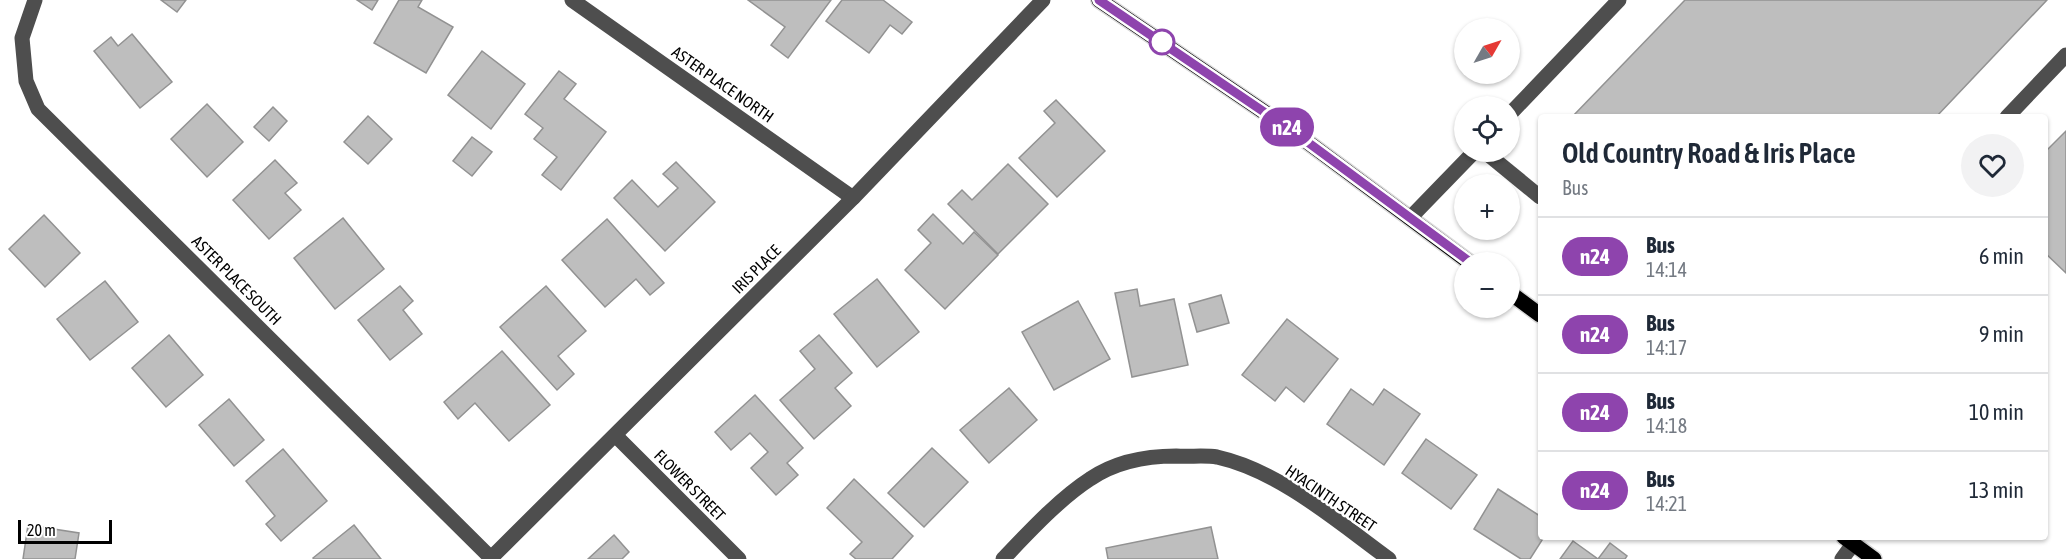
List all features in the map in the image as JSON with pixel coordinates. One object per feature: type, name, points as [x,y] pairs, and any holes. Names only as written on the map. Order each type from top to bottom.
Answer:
[{"type":"main road","points":[[1104,1],[1298,135],[1456,252]]},
{"type":"main road","points":[[1520,300],[1538,314]]},
{"type":"main road","points":[[1848,540],[1874,559]]},
{"type":"street","name":"ASTER PLACE SOUTH","points":[[35,0],[22,38],[26,81],[38,109],[491,559]]},
{"type":"street","name":"ASTER PLACE NORTH","points":[[572,0],[853,198]]},
{"type":"street","name":"IRIS PLACE","points":[[491,559],[853,198],[1043,0]]},
{"type":"street","points":[[1520,104],[1619,0]]},
{"type":"street","points":[[2010,114],[2066,55]]},
{"type":"street","points":[[1410,218],[1464,162]]},
{"type":"street","points":[[1497,162],[1538,195]]},
{"type":"street","name":"FLOWER STREET","points":[[616,436],[739,559]]},
{"type":"street","name":"HYACINTH STREET","points":[[1002,559],[1045,516],[1089,479],[1115,466],[1152,456],[1216,457],[1255,470],[1302,496],[1389,559]]},
{"type":"street","points":[[1842,559],[1848,540]]},
{"type":"building","points":[[161,0],[186,0],[177,12]]},
{"type":"building","points":[[357,0],[378,0],[372,10]]},
{"type":"building","points":[[399,0],[422,0],[418,7],[453,27],[426,73],[374,43]]},
{"type":"building","points":[[748,0],[831,0],[788,58],[771,45],[785,27]]},
{"type":"building","points":[[842,0],[883,0],[912,22],[902,34],[890,25],[869,53],[826,21]]},
{"type":"building","points":[[1685,0],[2047,0],[1939,114],[1575,114]]},
{"type":"building","points":[[132,34],[172,82],[140,108],[94,51],[111,37],[118,46]]},
{"type":"building","points":[[482,51],[525,84],[491,129],[448,95]]},
{"type":"building","points":[[559,71],[576,84],[564,99],[606,132],[561,190],[542,175],[557,157],[534,139],[543,128],[525,114]]},
{"type":"building","points":[[1056,100],[1105,151],[1057,197],[1019,158],[1055,123],[1044,111]]},
{"type":"building","points":[[207,104],[243,142],[207,177],[171,139]]},
{"type":"building","points":[[273,107],[287,121],[269,141],[254,127]]},
{"type":"building","points":[[368,116],[392,139],[368,164],[344,142]]},
{"type":"building","points":[[2066,131],[2066,273],[2048,256],[2048,149]]},
{"type":"building","points":[[472,137],[492,152],[472,176],[453,161]]},
{"type":"building","points":[[275,160],[297,183],[285,193],[301,210],[269,239],[233,200]]},
{"type":"building","points":[[676,162],[715,202],[665,251],[614,198],[632,180],[658,207],[678,188],[663,174]]},
{"type":"building","points":[[1008,164],[1048,204],[998,254],[948,204],[962,190],[972,200]]},
{"type":"building","points":[[933,214],[963,244],[974,232],[998,255],[945,309],[905,270],[931,243],[918,230]]},
{"type":"building","points":[[44,215],[80,253],[45,287],[9,249]]},
{"type":"building","points":[[343,218],[384,269],[335,309],[294,258]]},
{"type":"building","points":[[607,219],[664,283],[650,295],[636,279],[605,307],[562,260]]},
{"type":"building","points":[[877,279],[919,332],[877,367],[834,314]]},
{"type":"building","points":[[105,281],[138,322],[90,360],[57,319]]},
{"type":"building","points":[[400,286],[413,301],[403,310],[422,334],[390,360],[358,320]]},
{"type":"building","points":[[546,286],[586,331],[558,356],[574,374],[557,390],[500,327]]},
{"type":"building","points":[[1137,289],[1140,306],[1174,299],[1188,365],[1132,377],[1115,293]]},
{"type":"building","points":[[1221,295],[1229,323],[1197,332],[1189,304]]},
{"type":"building","points":[[1078,301],[1110,359],[1054,390],[1022,332]]},
{"type":"building","points":[[1287,319],[1338,359],[1304,402],[1286,387],[1275,401],[1242,375]]},
{"type":"building","points":[[169,335],[203,375],[166,407],[132,368]]},
{"type":"building","points":[[819,335],[852,373],[835,388],[851,406],[814,439],[780,400],[815,369],[800,351]]},
{"type":"building","points":[[502,351],[550,405],[509,441],[475,403],[458,419],[444,402]]},
{"type":"building","points":[[1009,388],[1037,420],[989,463],[960,430]]},
{"type":"building","points":[[1351,389],[1373,405],[1384,389],[1420,414],[1384,465],[1327,424]]},
{"type":"building","points":[[755,395],[803,448],[787,463],[798,475],[776,495],[751,468],[768,452],[750,433],[731,450],[715,432]]},
{"type":"building","points":[[229,399],[264,440],[234,466],[199,425]]},
{"type":"building","points":[[1426,439],[1477,475],[1451,509],[1402,473]]},
{"type":"building","points":[[932,448],[968,482],[924,527],[888,493]]},
{"type":"building","points":[[283,449],[327,501],[281,541],[266,524],[275,516],[246,481]]},
{"type":"building","points":[[854,479],[913,536],[892,559],[856,559],[850,554],[862,542],[827,508]]},
{"type":"building","points":[[1498,489],[1538,515],[1538,540],[1542,540],[1530,559],[1521,559],[1474,529]]},
{"type":"building","points":[[28,525],[79,533],[75,559],[23,559]]},
{"type":"building","points":[[354,525],[381,559],[313,558]]},
{"type":"building","points":[[1211,527],[1218,559],[1108,559],[1106,548]]},
{"type":"building","points":[[614,535],[629,552],[622,559],[588,559]]},
{"type":"building","points":[[1573,541],[1598,559],[1560,559]]},
{"type":"building","points":[[1610,543],[1627,556],[1625,559],[1598,559]]},
{"type":"bus line","name":"n24","points":[[1099,0],[1298,135],[1456,252]]}]
